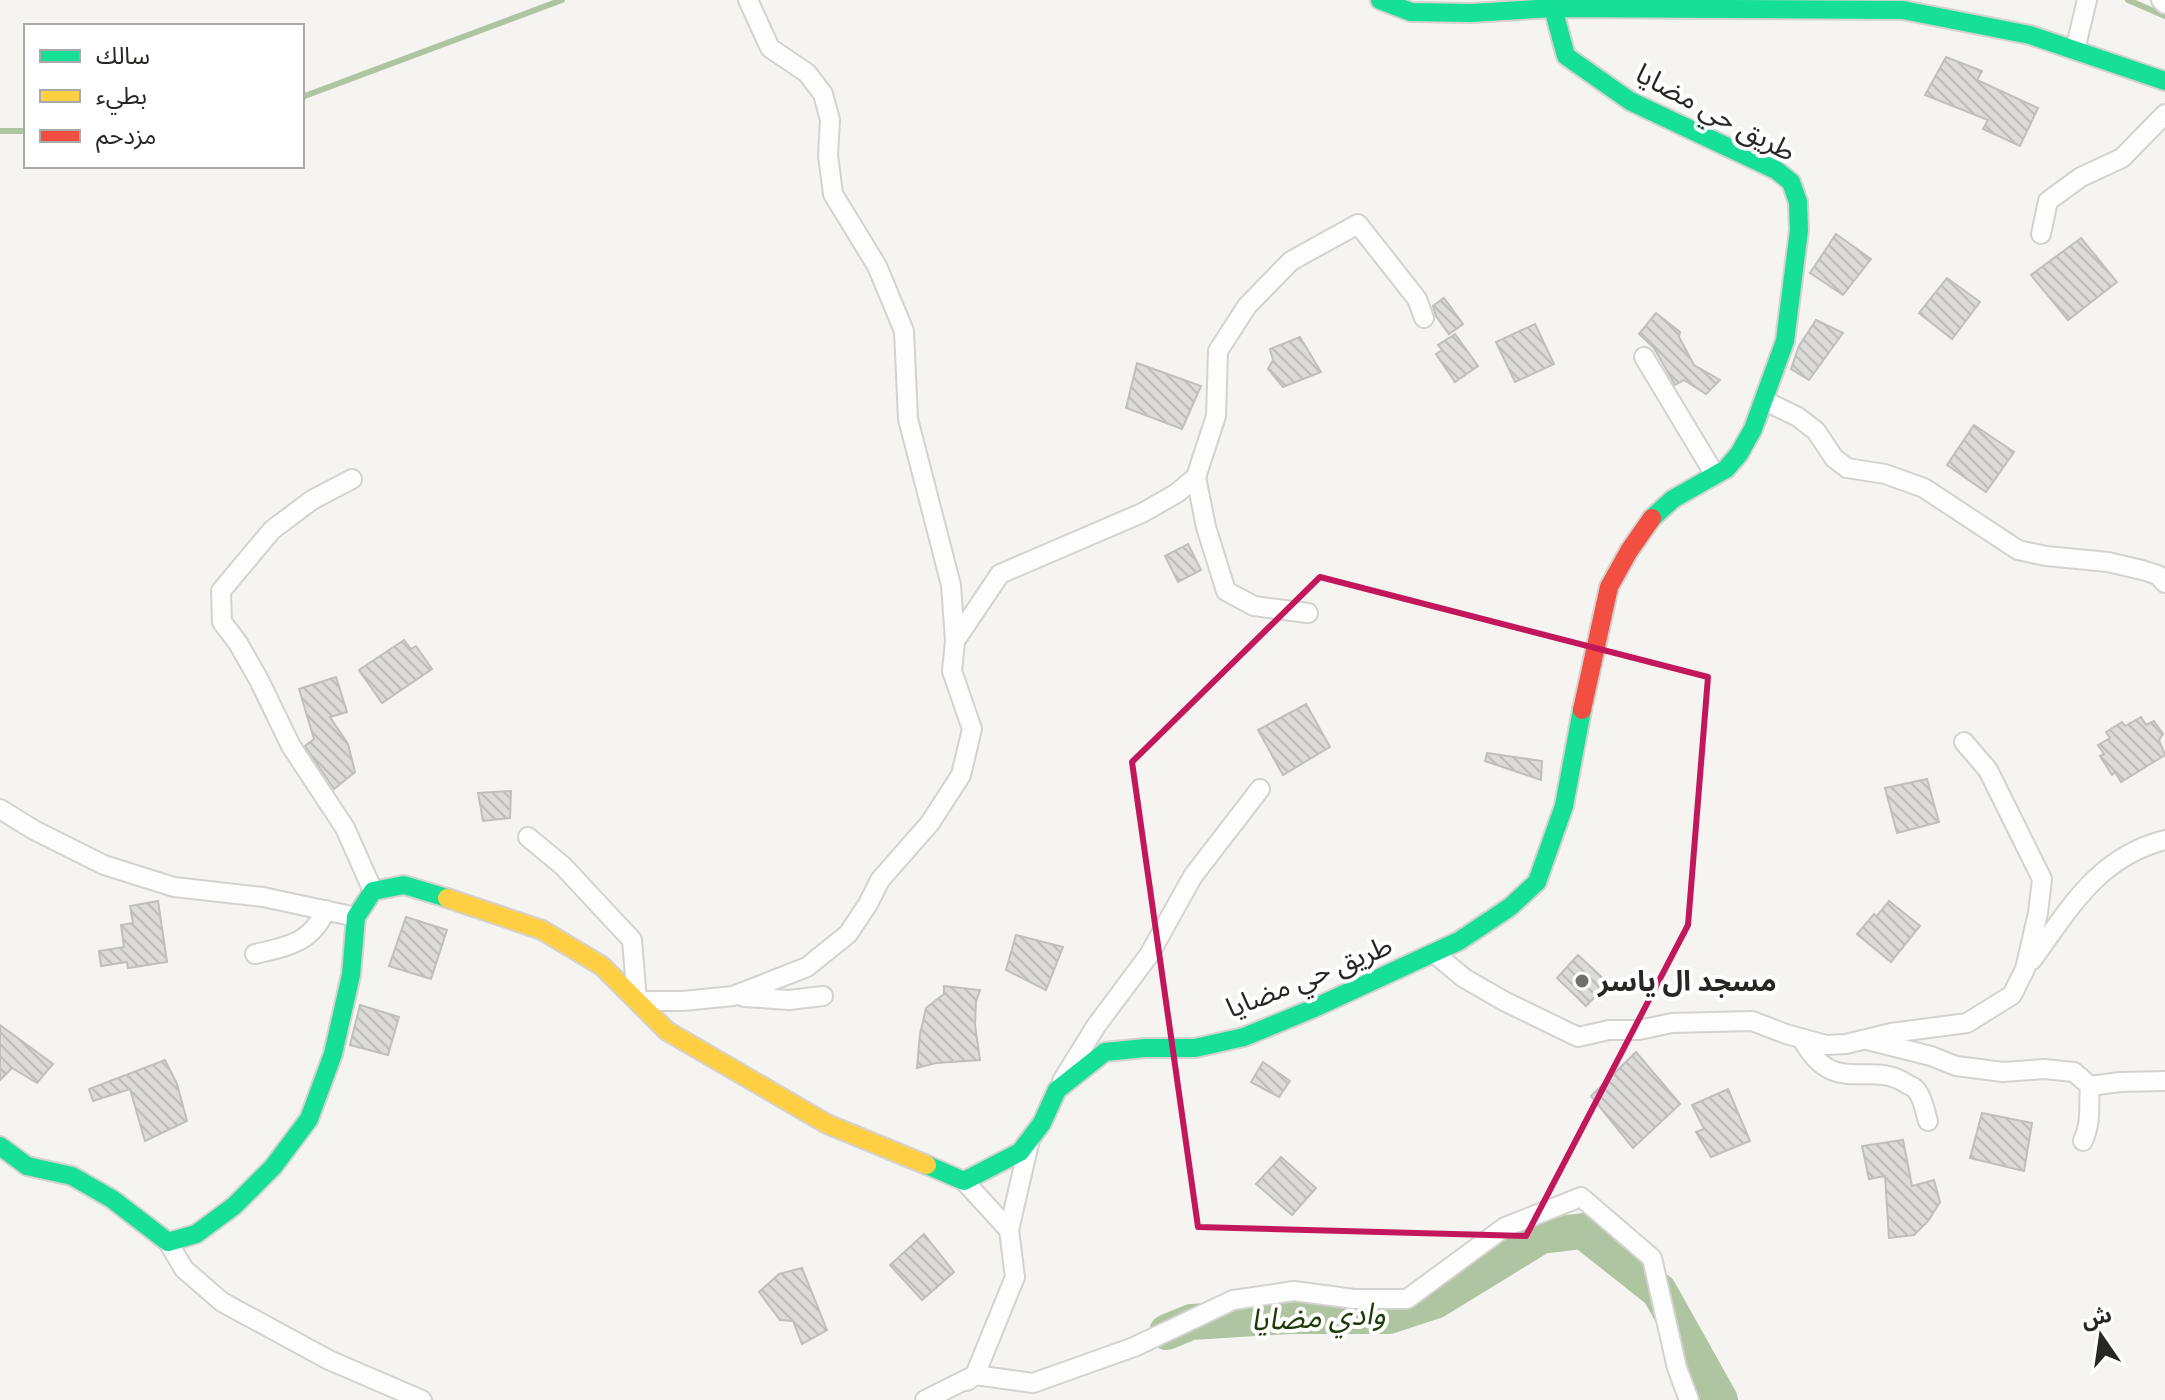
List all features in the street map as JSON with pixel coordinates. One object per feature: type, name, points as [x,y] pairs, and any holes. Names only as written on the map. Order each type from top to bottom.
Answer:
[{"type":"street","points":[[733,996],[807,967],[848,934],[880,880],[930,823],[961,775],[972,729],[952,671],[955,641],[951,585],[908,419],[904,331],[877,266],[833,194],[828,155],[830,120],[823,94],[807,73],[770,48],[748,0]]},
{"type":"street","points":[[1380,0],[1411,12],[1471,13],[1553,8],[1903,10],[2030,35],[2165,81]]},
{"type":"street","points":[[2075,50],[2086,4]]},
{"type":"street","name":"طريق حي مضايا","points":[[964,1181],[1020,1152],[1042,1123],[1057,1090],[1105,1052],[1195,1048],[1244,1037],[1459,941],[1510,907],[1537,882],[1564,806],[1574,744],[1609,587],[1649,521],[1673,499],[1726,469],[1739,454],[1765,401],[1785,341],[1796,267],[1798,202],[1791,182],[1776,170],[1630,101],[1566,56],[1553,8]]},
{"type":"street","points":[[2041,234],[2048,201],[2081,177],[2122,158],[2165,114]]},
{"type":"street","points":[[1308,613],[1254,606],[1226,591],[1206,527],[1196,477],[1216,416],[1218,351],[1247,306],[1291,261],[1358,224],[1417,299],[1424,318]]},
{"type":"street","points":[[1644,357],[1715,475]]},
{"type":"street","points":[[1765,401],[1798,417],[1816,431],[1834,458],[1847,468],[1885,474],[1924,488],[2018,550],[2108,562],[2158,575],[2165,583]]},
{"type":"street","points":[[955,641],[1000,574],[1142,513],[1177,493],[1196,477]]},
{"type":"street","points":[[352,479],[312,500],[272,530],[221,591],[222,622],[252,668],[291,746],[345,828],[373,891]]},
{"type":"street","points":[[1964,742],[1988,770],[2042,879],[2025,969]]},
{"type":"street","points":[[1057,1090],[1096,1026],[1149,955],[1193,876],[1260,789]]},
{"type":"street","points":[[0,809],[104,865],[174,887],[263,897],[356,917]]},
{"type":"street","points":[[528,837],[563,866],[632,940],[637,1001]]},
{"type":"street","points":[[1434,953],[1477,986],[1578,1037],[1672,1023],[1752,1021],[1826,1045],[1846,1044],[1915,1029],[1967,1023],[2012,995],[2025,969],[2089,883],[2116,859],[2165,840]]},
{"type":"street","points":[[168,1242],[196,1234],[234,1206],[273,1167],[309,1119],[333,1054],[351,975],[356,917],[373,891],[404,885],[542,930],[602,966],[667,1031],[827,1124],[964,1181],[1009,1230]]},
{"type":"street","points":[[255,954],[294,944],[318,928],[326,910]]},
{"type":"street","points":[[637,1001],[733,996],[789,1000],[823,996]]},
{"type":"street","points":[[1802,1039],[1811,1056],[1832,1071],[1849,1076],[1897,1077],[1918,1091],[1928,1121]]},
{"type":"street","points":[[1864,1039],[1931,1056],[1956,1066],[2003,1072],[2044,1069],[2074,1072],[2090,1086],[2165,1081]]},
{"type":"street","points":[[2083,1141],[2091,1124],[2088,1102],[2090,1086]]},
{"type":"street","points":[[942,1400],[975,1375],[1015,1277],[1009,1230],[1030,1139]]},
{"type":"street","points":[[0,1146],[27,1166],[72,1176],[112,1199],[168,1242],[184,1269],[222,1302],[329,1360],[422,1400]]},
{"type":"street","points":[[925,1400],[975,1375],[1033,1383],[1134,1347],[1233,1300],[1294,1291],[1354,1299],[1407,1299],[1505,1227],[1581,1197],[1652,1258],[1677,1368],[1689,1400]]},
{"type":"highlighted area","points":[[1320,577],[1708,677],[1688,925],[1526,1236],[1198,1227],[1132,762]]},
{"type":"building","points":[[1946,57],[1982,71],[1977,80],[2038,108],[2020,146],[1983,129],[1988,120],[1925,95]]},
{"type":"building","points":[[1836,234],[1871,259],[1843,295],[1810,273]]},
{"type":"building","points":[[2081,238],[2117,282],[2068,320],[2031,275]]},
{"type":"building","points":[[1947,278],[1980,302],[1952,339],[1919,313]]},
{"type":"building","points":[[1444,298],[1463,324],[1449,334],[1433,306]]},
{"type":"building","points":[[1656,313],[1680,332],[1679,337],[1694,365],[1720,380],[1706,394],[1684,380],[1675,385],[1654,348],[1639,334]]},
{"type":"building","points":[[1816,320],[1843,333],[1809,380],[1791,369],[1799,346]]},
{"type":"building","points":[[1535,324],[1554,364],[1515,382],[1496,342]]},
{"type":"building","points":[[1455,334],[1478,366],[1455,382],[1436,354],[1442,350],[1438,345]]},
{"type":"building","points":[[1300,337],[1321,372],[1283,387],[1268,369],[1273,360],[1270,349]]},
{"type":"building","points":[[1137,363],[1201,386],[1182,429],[1126,408]]},
{"type":"building","points":[[1974,425],[2014,452],[1986,492],[1947,465]]},
{"type":"building","points":[[1188,544],[1201,570],[1178,582],[1165,556]]},
{"type":"building","points":[[404,640],[411,649],[416,646],[432,669],[382,703],[359,670]]},
{"type":"building","points":[[336,677],[347,712],[330,717],[348,744],[355,772],[334,789],[305,746],[314,739],[299,689]]},
{"type":"building","points":[[1306,704],[1330,747],[1283,775],[1258,730]]},
{"type":"building","points":[[2141,717],[2146,725],[2154,721],[2163,734],[2159,740],[2165,755],[2121,782],[2115,772],[2112,775],[2100,756],[2104,754],[2098,745],[2110,738],[2106,732],[2122,722],[2125,726]]},
{"type":"building","points":[[1487,753],[1542,761],[1541,780],[1485,761]]},
{"type":"building","points":[[1927,779],[1939,822],[1897,833],[1885,788]]},
{"type":"building","points":[[511,791],[510,818],[483,821],[478,793]]},
{"type":"building","points":[[158,901],[167,962],[128,968],[127,962],[101,966],[99,951],[124,947],[121,925],[133,923],[130,906]]},
{"type":"building","points":[[1889,901],[1920,926],[1891,962],[1857,934]]},
{"type":"building","points":[[406,917],[447,930],[431,979],[389,966]]},
{"type":"building","points":[[1016,935],[1063,947],[1046,990],[1006,970]]},
{"type":"building","name":"مسجد ال ياسر","points":[[1578,955],[1608,983],[1586,1006],[1557,978]]},
{"type":"building","points":[[944,986],[980,990],[975,1025],[980,1060],[936,1063],[917,1068],[926,1008],[944,994]]},
{"type":"building","points":[[360,1005],[399,1017],[388,1055],[350,1045]]},
{"type":"building","points":[[0,1025],[53,1064],[37,1083],[12,1068],[0,1080]]},
{"type":"building","points":[[1636,1052],[1680,1104],[1633,1148],[1591,1096]]},
{"type":"building","points":[[165,1060],[177,1084],[187,1121],[145,1141],[130,1089],[93,1101],[89,1089]]},
{"type":"building","points":[[1263,1062],[1290,1081],[1279,1097],[1251,1082]]},
{"type":"building","points":[[1728,1089],[1750,1141],[1711,1157],[1696,1132],[1704,1129],[1692,1105]]},
{"type":"building","points":[[1982,1113],[2032,1123],[2024,1171],[1970,1158]]},
{"type":"building","points":[[1903,1140],[1912,1186],[1934,1180],[1940,1202],[1914,1235],[1889,1238],[1885,1176],[1869,1179],[1862,1146]]},
{"type":"building","points":[[1281,1157],[1316,1188],[1292,1215],[1256,1184]]},
{"type":"building","points":[[924,1234],[954,1272],[922,1300],[890,1265]]},
{"type":"building","points":[[802,1268],[827,1330],[802,1344],[793,1321],[780,1320],[759,1292],[779,1274]]},
{"type":"waterway","points":[[304,96],[562,0]]},
{"type":"waterway","points":[[2128,0],[2165,16]]},
{"type":"waterway","points":[[0,131],[24,131]]},
{"type":"waterway","name":"وادي مضايا","points":[[1167,1332],[1191,1322],[1289,1316],[1389,1316],[1435,1301],[1541,1236],[1583,1231],[1659,1291],[1720,1400]]},
{"type":"traffic: fast","points":[[1380,0],[1411,12],[1471,13],[1553,8],[1903,10],[2030,35],[2165,81]]},
{"type":"traffic: fast","points":[[1553,8],[1566,56],[1630,101],[1776,170],[1791,182],[1798,202],[1799,230],[1785,341],[1753,429],[1726,469],[1673,499],[1652,518]]},
{"type":"traffic: fast","points":[[927,1165],[964,1181],[1020,1152],[1042,1123],[1057,1090],[1105,1052],[1195,1048],[1244,1037],[1459,941],[1510,907],[1537,882],[1564,806],[1582,710]]},
{"type":"traffic: fast","points":[[0,1146],[27,1166],[72,1176],[112,1199],[168,1242],[196,1234],[234,1206],[273,1167],[309,1119],[333,1054],[351,975],[356,917],[373,891],[404,885],[447,898]]},
{"type":"traffic: slow","points":[[447,898],[542,930],[602,966],[667,1031],[827,1124],[927,1165]]},
{"type":"traffic: jam","points":[[1582,710],[1609,587],[1652,518]]},
{"type":"place","name":"مسجد ال ياسر","points":[[1582,981]]}]
